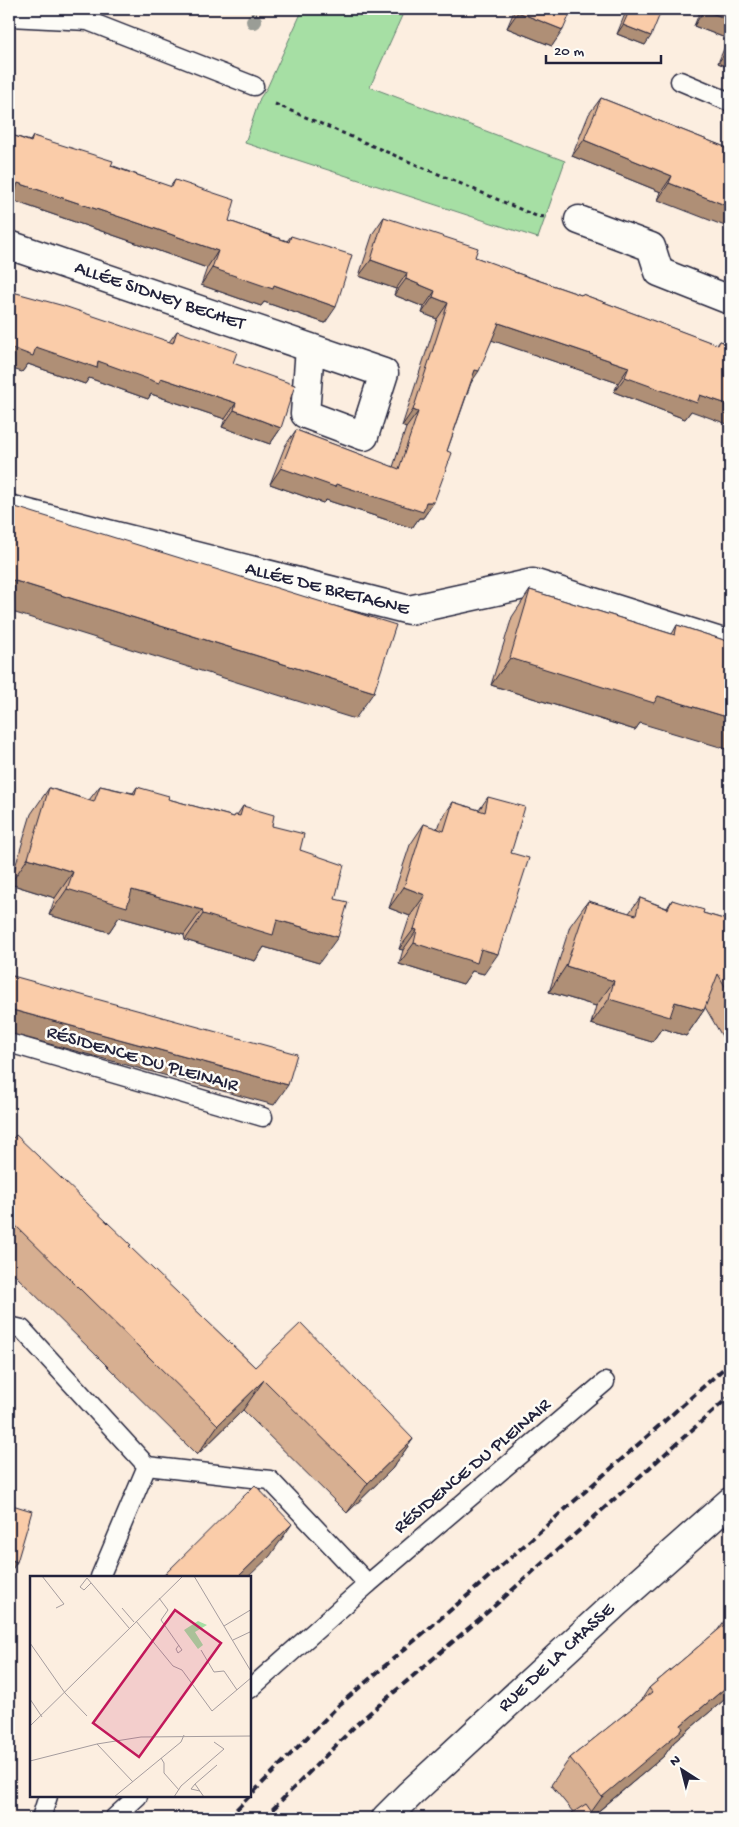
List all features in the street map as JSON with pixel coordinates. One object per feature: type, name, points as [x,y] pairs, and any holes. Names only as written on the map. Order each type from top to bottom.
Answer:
[{"type":"street","points":[[579,220],[651,246],[658,272],[730,300]]},
{"type":"street","name":"ALLÉE SIDNEY BECHET","points":[[9,245],[310,348]]},
{"type":"street","name":"ALLÉE DE BRETAGNE","points":[[9,509],[409,610],[533,583],[730,645]]},
{"type":"street","name":"RUE DE LA CHASSE","points":[[386,1818],[616,1602],[730,1502]]},
{"type":"lane","points":[[9,16],[88,21],[254,86]]},
{"type":"lane","points":[[680,81],[730,102]]},
{"type":"lane","name":"RÉSIDENCE DU PLEINAIR","points":[[9,1043],[263,1117]]},
{"type":"lane","points":[[9,1326],[22,1329],[147,1466],[270,1480],[368,1584]]},
{"type":"lane","name":"RÉSIDENCE DU PLEINAIR","points":[[251,1688],[368,1584],[605,1382]]},
{"type":"lane","points":[[100,1576],[147,1466]]},
{"type":"lane","points":[[41,1818],[48,1797]]},
{"type":"lane","points":[[114,1818],[137,1797]]},
{"type":"path","points":[[254,86],[268,100],[536,216],[579,220]]},
{"type":"green space","points":[[303,9],[405,9],[370,87],[565,161],[538,238],[245,143],[260,98],[267,88]]},
{"type":"building","points":[[520,9],[572,9],[563,30],[518,12]]},
{"type":"building","points":[[630,9],[662,9],[651,36],[623,25]]},
{"type":"building","points":[[730,9],[730,20],[704,10]]},
{"type":"building","points":[[601,98],[730,149],[730,207],[669,183],[672,176],[584,140]]},
{"type":"building","points":[[9,134],[31,142],[33,136],[113,161],[111,166],[172,187],[175,180],[235,200],[229,221],[289,242],[291,236],[352,255],[336,307],[274,285],[273,289],[212,268],[218,251],[153,228],[18,183],[14,196],[9,195]]},
{"type":"building","points":[[384,217],[478,248],[475,257],[514,272],[582,294],[718,345],[720,341],[730,344],[730,405],[700,395],[697,403],[625,377],[629,367],[499,323],[479,371],[475,370],[447,451],[452,453],[434,502],[426,502],[423,512],[336,484],[335,487],[281,468],[296,430],[399,469],[418,412],[413,410],[448,303],[433,297],[435,291],[406,279],[407,273],[371,260]]},
{"type":"building","points":[[9,291],[64,306],[173,343],[177,331],[237,352],[233,363],[295,385],[281,428],[234,410],[236,403],[161,378],[159,383],[98,361],[97,368],[36,347],[33,356],[9,347]]},
{"type":"building","points":[[9,505],[396,625],[374,692],[9,579]]},
{"type":"building","points":[[530,590],[675,635],[677,625],[730,642],[730,718],[658,696],[654,703],[510,658]]},
{"type":"building","points":[[100,786],[135,794],[137,787],[169,796],[168,799],[234,817],[235,815],[240,816],[243,806],[274,815],[272,826],[304,834],[300,850],[344,865],[335,899],[348,902],[338,937],[277,920],[273,935],[203,914],[202,910],[132,890],[127,907],[67,889],[73,872],[28,858],[49,788],[94,802]]},
{"type":"building","points":[[488,797],[525,807],[511,853],[529,858],[498,954],[481,949],[477,963],[414,943],[417,930],[414,929],[425,895],[404,887],[424,824],[444,831],[453,802],[485,812]]},
{"type":"building","points":[[640,898],[668,909],[672,900],[704,910],[703,913],[730,921],[730,995],[718,974],[704,1010],[675,1002],[670,1017],[609,999],[614,981],[566,966],[588,901],[636,915]]},
{"type":"building","points":[[9,975],[297,1054],[288,1085],[9,1009]]},
{"type":"building","points":[[16,1135],[255,1367],[301,1323],[413,1439],[368,1483],[264,1380],[218,1425],[9,1219],[9,1142]]},
{"type":"building","points":[[255,1485],[292,1524],[239,1576],[163,1576]]},
{"type":"building","points":[[9,1504],[32,1511],[17,1562],[12,1560],[9,1572]]},
{"type":"building","points":[[730,1620],[730,1684],[681,1725],[683,1729],[602,1797],[570,1758],[652,1692],[649,1688]]},
{"type":"building","points":[[586,1804],[596,1818],[564,1818]]},
{"type":"railway","points":[[251,1795],[339,1705],[474,1590],[730,1363]]},
{"type":"railway","points":[[264,1818],[357,1724],[491,1609],[730,1396]]},
{"type":"railway","points":[[228,1818],[249,1797]]}]
